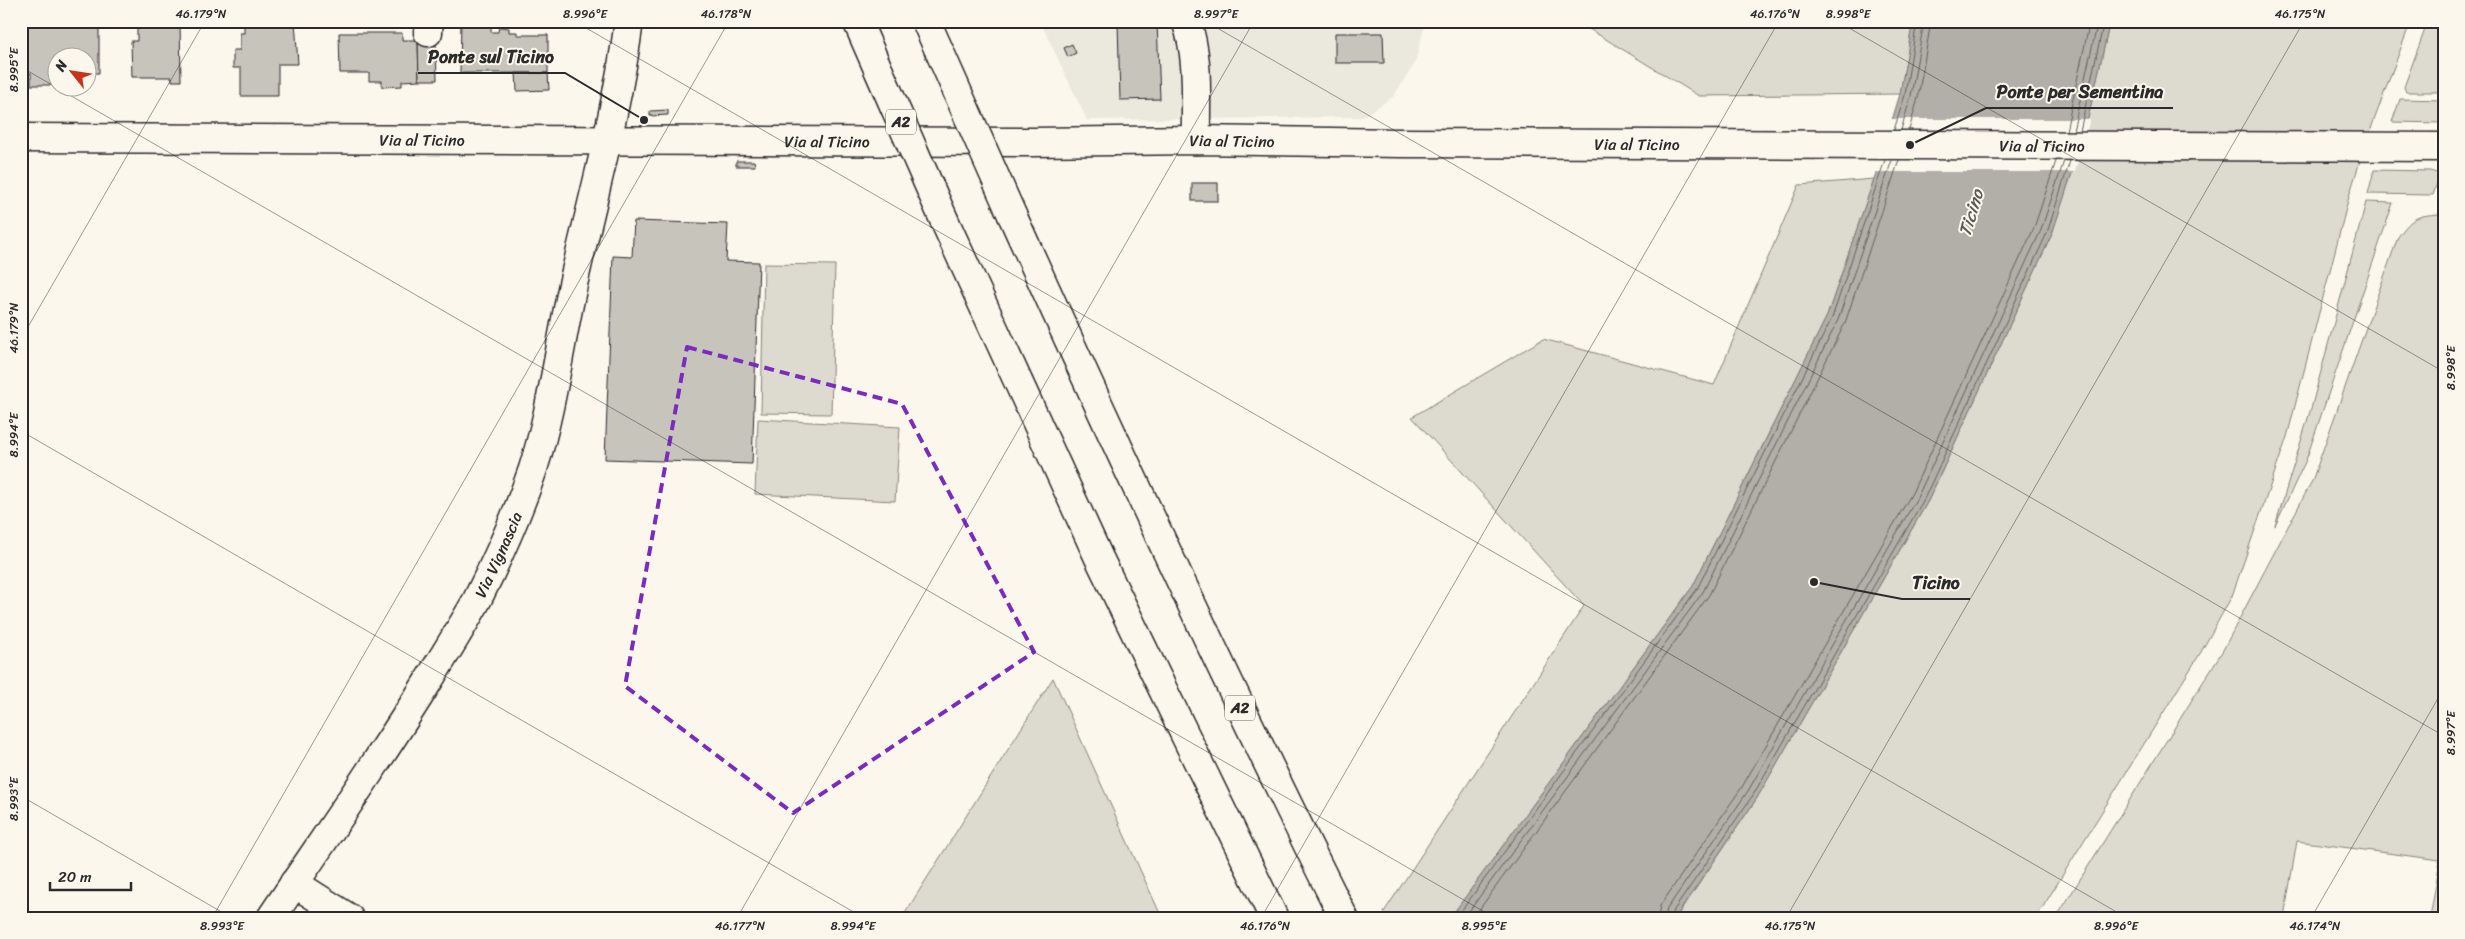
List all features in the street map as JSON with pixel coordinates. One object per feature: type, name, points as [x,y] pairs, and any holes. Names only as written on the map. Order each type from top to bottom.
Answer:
[{"type":"main road","name":"Via Vignascia","points":[[271,918],[403,722],[476,601],[514,519],[534,467],[576,269],[609,141],[623,68],[629,21]]},
{"type":"main road","name":"A2","points":[[857,21],[945,222],[1099,558],[1274,918]]},
{"type":"main road","name":"A2","points":[[926,21],[1012,216],[1140,497],[1231,690],[1344,918]]},
{"type":"main road","points":[[1186,21],[1190,32],[1193,60],[1196,140]]},
{"type":"main road","name":"Via al Ticino","points":[[21,138],[609,141],[1196,140],[1400,143],[2432,147]]},
{"type":"main road","points":[[294,883],[349,918]]},
{"type":"highlighted area","points":[[687,347],[902,404],[1034,652],[793,813],[625,686]]},
{"type":"shaded area","points":[[1040,21],[1426,21],[1415,63],[1393,97],[1362,117],[1087,120]]},
{"type":"shaded area","points":[[1576,21],[1913,21],[1900,94],[1699,96]]},
{"type":"shaded area","points":[[2110,21],[2411,21],[2366,142],[2350,193],[2287,437],[2232,596],[2201,652],[2036,918],[1676,918],[1757,798],[1928,501],[2052,234],[2084,136]]},
{"type":"shaded area","points":[[2428,21],[2444,21],[2444,92],[2406,92],[2404,87]]},
{"type":"shaded area","points":[[2400,99],[2444,100],[2444,123],[2392,122]]},
{"type":"shaded area","points":[[2374,170],[2430,171],[2440,174],[2433,195],[2368,194]]},
{"type":"shaded area","points":[[1874,179],[1827,316],[1693,586],[1450,918],[1387,918],[1384,912],[1584,606],[1412,417],[1543,339],[1714,385],[1799,185]]},
{"type":"shaded area","points":[[2366,202],[2393,203],[2306,460],[2275,526],[2312,405]]},
{"type":"shaded area","points":[[2444,214],[2444,918],[2430,918],[2440,860],[2297,841],[2284,918],[2056,918],[2223,650],[2312,481],[2398,237],[2417,218]]},
{"type":"shaded area","points":[[764,264],[835,265],[831,414],[761,413]]},
{"type":"shaded area","points":[[758,419],[900,427],[895,501],[755,494]]},
{"type":"shaded area","points":[[1053,678],[1162,918],[902,918]]},
{"type":"water","points":[[1913,21],[2110,21],[2084,136],[2052,234],[1928,501],[1757,798],[1675,918],[1450,918],[1693,586],[1827,316],[1874,179],[1900,94]]},
{"type":"pier","points":[[1890,119],[2090,119],[2075,172],[1874,172]]},
{"type":"building","points":[[21,21],[99,21],[99,73],[98,48],[48,48],[48,85],[31,85],[31,73],[21,73]]},
{"type":"building","points":[[137,21],[180,21],[181,81],[172,81],[172,77],[132,77],[131,41],[137,41]]},
{"type":"building","points":[[244,21],[295,21],[298,64],[278,64],[278,96],[241,96],[241,68],[233,68],[233,50],[240,50],[240,33],[244,33]]},
{"type":"building","points":[[461,21],[491,21],[491,32],[498,32],[499,27],[509,28],[509,32],[517,32],[517,35],[548,35],[548,73],[460,73]]},
{"type":"building","points":[[1118,21],[1157,21],[1160,99],[1120,100]]},
{"type":"building","points":[[339,33],[402,33],[402,40],[418,40],[419,80],[402,81],[402,86],[382,87],[382,81],[369,81],[369,73],[340,73]]},
{"type":"building","points":[[1335,33],[1383,33],[1384,63],[1335,63]]},
{"type":"building","points":[[418,41],[436,41],[437,80],[419,80]]},
{"type":"building","points":[[1072,44],[1076,53],[1068,57],[1064,48]]},
{"type":"building","points":[[516,73],[548,73],[549,90],[517,91]]},
{"type":"building","points":[[668,110],[668,115],[650,116],[650,111]]},
{"type":"building","points":[[736,161],[754,161],[755,166],[736,166]]},
{"type":"building","points":[[1192,183],[1218,183],[1218,201],[1192,201]]},
{"type":"building","points":[[634,221],[728,224],[726,261],[759,262],[752,464],[605,459],[613,256],[632,257]]},
{"type":"place","name":"Ponte sul Ticino","points":[[644,120]]},
{"type":"place","name":"Ponte per Sementina","points":[[1910,145]]},
{"type":"place","name":"Ticino","points":[[1814,582]]}]
